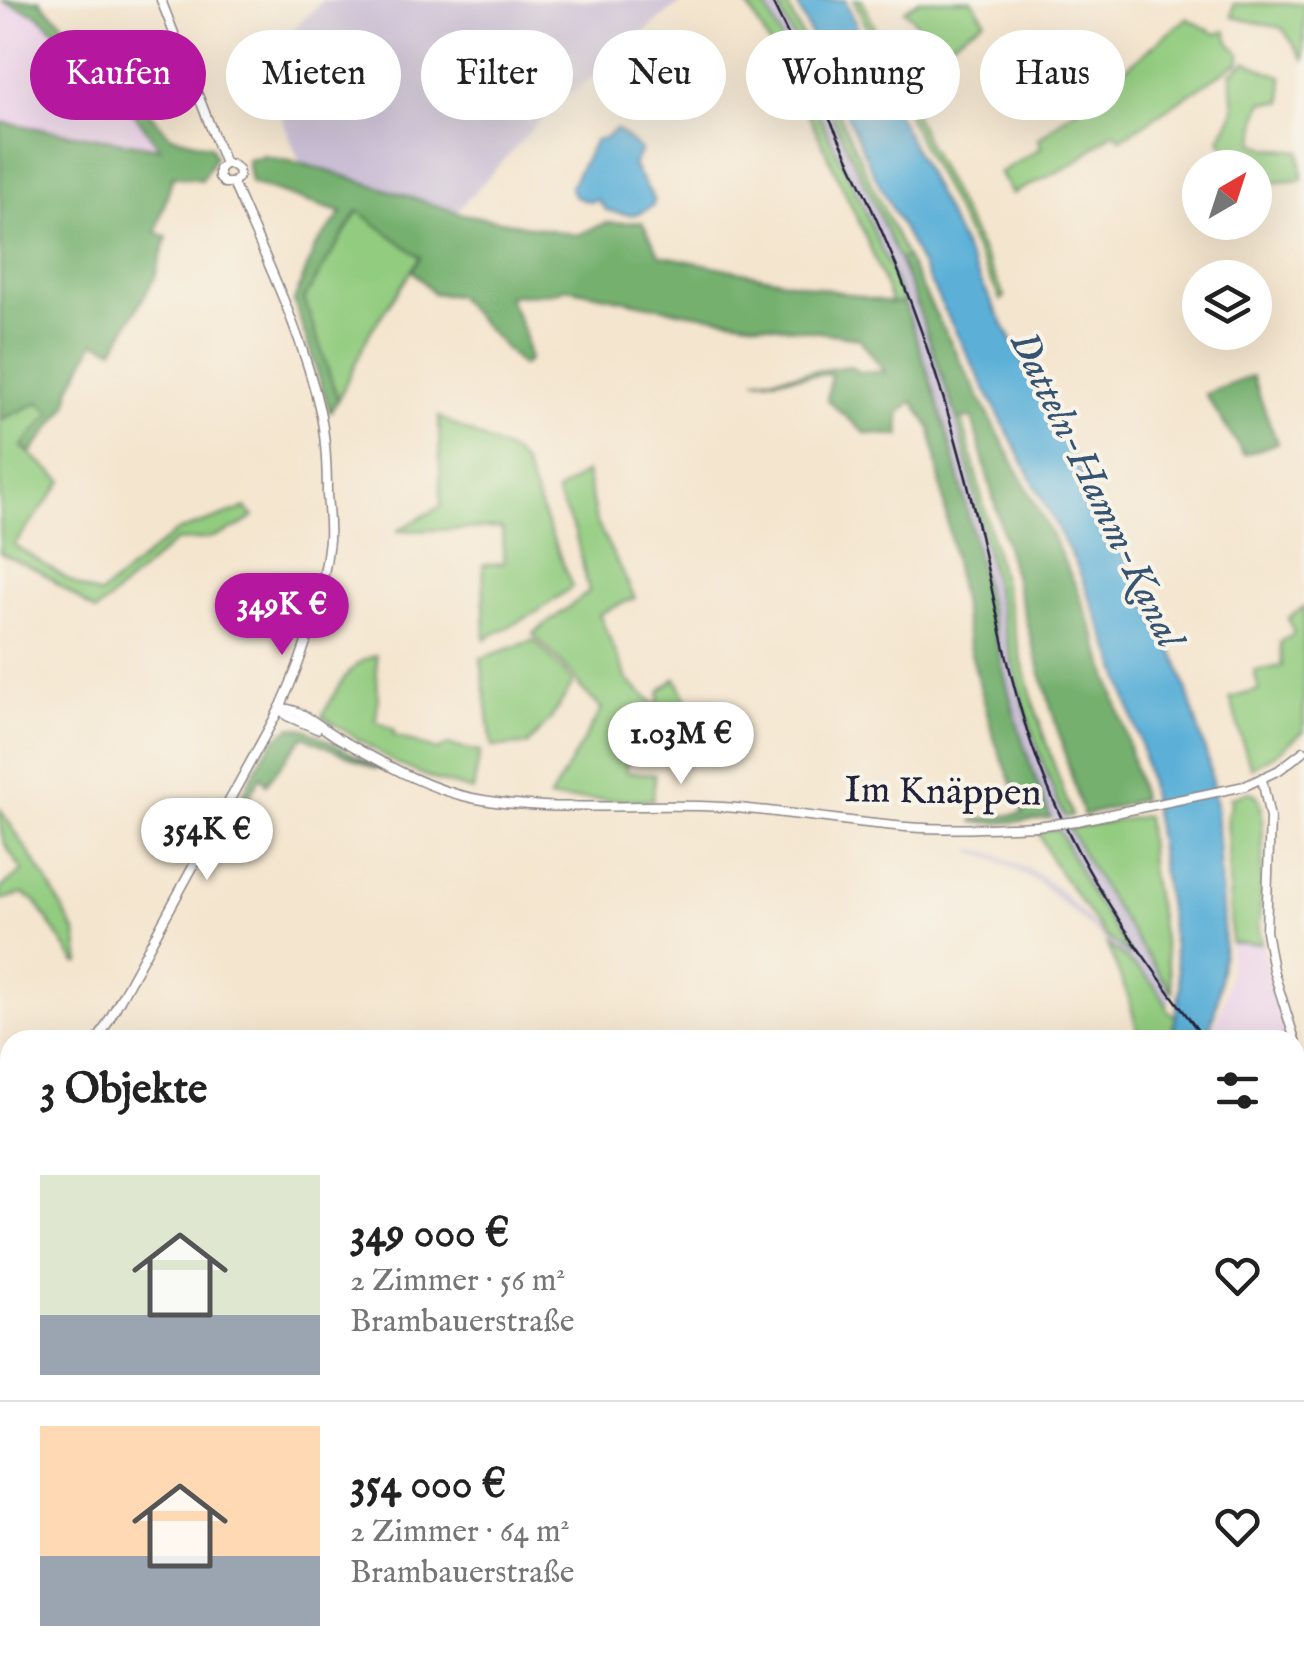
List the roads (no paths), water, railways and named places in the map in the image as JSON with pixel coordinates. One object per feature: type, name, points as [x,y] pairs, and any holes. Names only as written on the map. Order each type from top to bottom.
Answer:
[{"type":"street","points":[[103,1030],[280,708],[314,620],[329,538],[326,459],[311,378],[233,183],[239,176],[238,168],[224,164],[160,0]]},
{"type":"street","points":[[280,708],[296,721],[335,736]]},
{"type":"street","name":"Im Knäppen","points":[[280,708],[291,708],[410,777],[471,798],[514,804],[724,807],[909,827],[1036,826],[1078,821],[1223,792],[1262,779],[1304,751]]},
{"type":"street","points":[[266,734],[296,721]]},
{"type":"street","points":[[1262,779],[1270,818],[1266,931],[1276,984],[1292,1030]]},
{"type":"water","points":[[795,0],[845,0],[859,30],[809,30]]},
{"type":"water","points":[[849,120],[900,120],[1178,663],[1208,760],[1216,806],[1224,943],[1218,998],[1210,1030],[1174,1030],[1180,987],[1150,788],[1114,658],[1078,568]]},
{"type":"water","points":[[616,129],[641,150],[633,166],[654,199],[653,205],[636,214],[606,210],[597,199],[590,202],[575,197],[570,187],[595,140]]},
{"type":"railway","points":[[771,0],[857,177],[915,313],[960,454],[1021,710],[1054,801],[1111,907],[1198,1030]]},
{"type":"water label","name":"Datteln-Hamm-Kanal","points":[[1095,490]]}]
